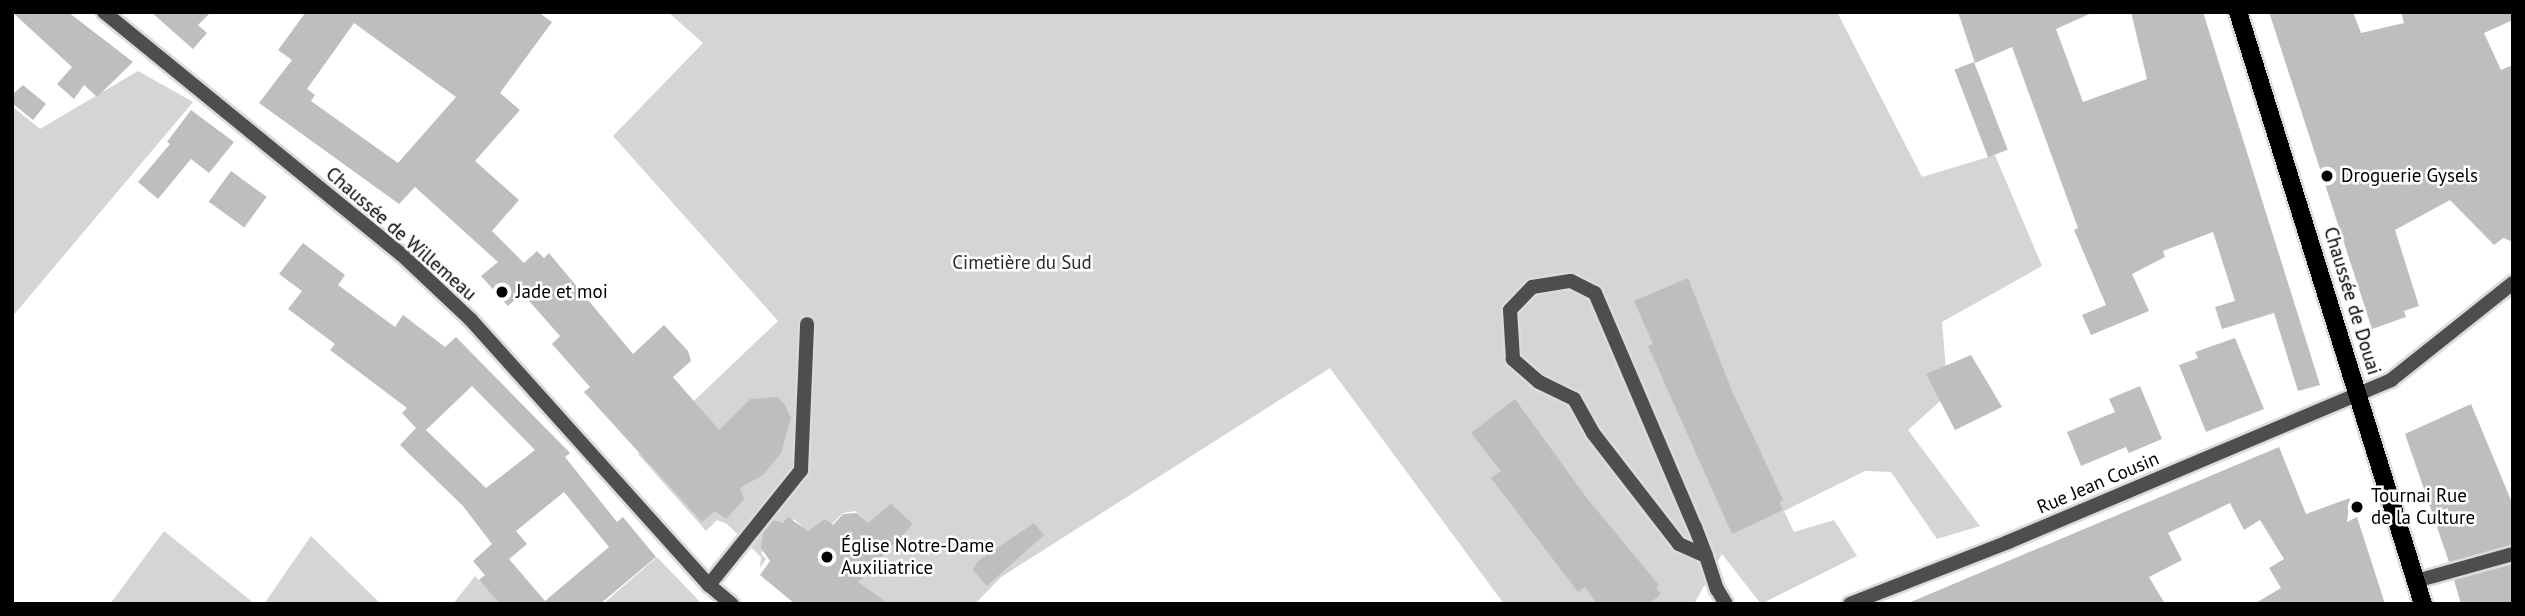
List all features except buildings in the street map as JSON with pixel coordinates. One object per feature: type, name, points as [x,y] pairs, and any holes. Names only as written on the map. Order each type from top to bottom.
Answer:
[{"type":"main road","name":"Chaussée de Douai","points":[[2238,12],[2423,604]]},
{"type":"street","name":"Chaussée de Willemeau","points":[[104,12],[401,254],[471,320],[709,585],[732,604]]},
{"type":"street","points":[[1706,556],[1679,544],[1593,433],[1574,400],[1539,382],[1513,359],[1510,310],[1532,287],[1571,281],[1595,293],[1706,556],[1726,604]]},
{"type":"street","name":"Rue Jean Cousin","points":[[1850,604],[2391,380],[2513,283]]},
{"type":"street","points":[[709,585],[801,470],[807,324]]},
{"type":"street","points":[[2416,581],[2513,554]]},
{"type":"green space","name":"Cimetière du Sud","points":[[668,12],[1837,12],[1922,177],[1995,155],[2042,266],[1942,322],[1948,394],[1908,430],[1980,526],[1937,539],[1891,472],[1865,471],[1784,511],[1794,532],[1834,520],[1857,556],[1761,604],[1722,554],[1694,604],[1504,604],[1330,368],[1001,577],[975,604],[886,604],[854,580],[867,523],[856,511],[843,513],[830,526],[819,523],[809,533],[794,519],[761,553],[766,559],[760,568],[761,557],[727,524],[717,520],[706,531],[638,454],[778,321],[613,136],[703,43]]},
{"type":"green space","points":[[138,71],[193,102],[12,317],[12,106],[40,129]]},
{"type":"green space","points":[[164,531],[255,604],[110,604]]},
{"type":"green space","points":[[311,536],[381,604],[264,604]]},
{"type":"green space","points":[[657,557],[702,604],[603,604]]},
{"type":"green space","points":[[475,576],[501,604],[453,604]]},
{"type":"place","name":"Droguerie Gysels","points":[[2327,176]]},
{"type":"place","name":"Jade et moi","points":[[502,292]]},
{"type":"place","name":"Tournai Rue de la Culture","points":[[2357,507]]},
{"type":"place","name":"Église Notre-Dame Auxiliatrice","points":[[827,557]]}]
